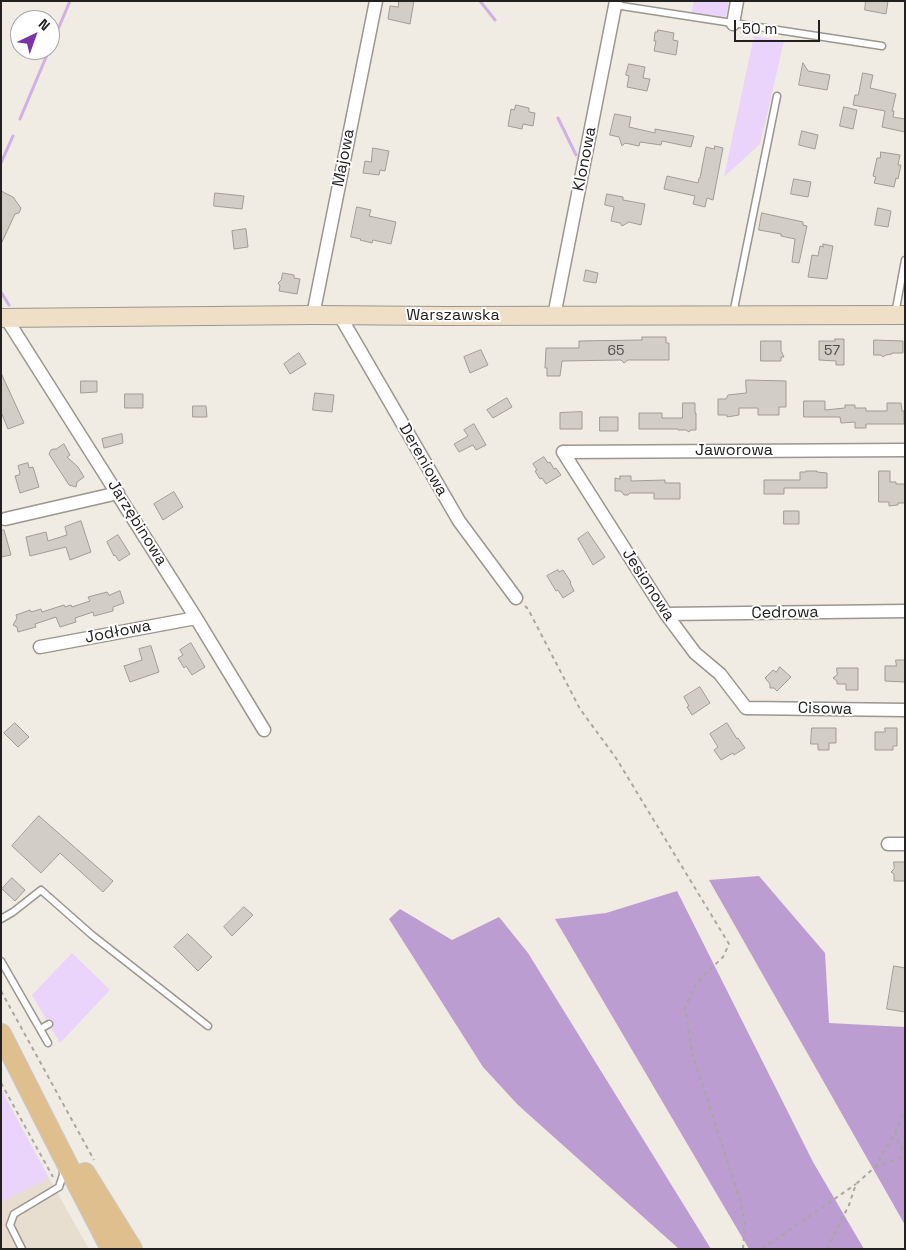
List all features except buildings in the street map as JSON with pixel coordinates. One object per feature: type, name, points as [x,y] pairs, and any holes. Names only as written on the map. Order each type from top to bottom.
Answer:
[{"type":"main road","points":[[1,1034],[112,1249]]},
{"type":"main road","points":[[11,1052],[52,1114],[82,1168],[132,1249]]},
{"type":"street","name":"Majowa","points":[[313,315],[376,1]]},
{"type":"street","points":[[732,24],[737,1]]},
{"type":"street","name":"Klonowa","points":[[554,316],[616,3]]},
{"type":"street","name":"Warszawska","points":[[4,318],[313,315],[900,315]]},
{"type":"street","name":"Dereniowa","points":[[340,316],[459,521],[516,598]]},
{"type":"street","name":"Jarzębinowa","points":[[4,318],[118,493],[264,730]]},
{"type":"street","name":"Jaworowa","points":[[563,452],[905,450]]},
{"type":"street","name":"Jesionowa","points":[[563,452],[666,614],[695,653],[720,674],[746,708]]},
{"type":"street","points":[[5,519],[118,493]]},
{"type":"street","name":"Cedrowa","points":[[666,614],[905,611]]},
{"type":"street","name":"Jodłowa","points":[[40,647],[196,618]]},
{"type":"street","name":"Cisowa","points":[[746,708],[905,710]]},
{"type":"street","points":[[888,844],[905,844]]},
{"type":"lane","points":[[616,3],[732,24],[882,46]]},
{"type":"lane","points":[[733,315],[777,96]]},
{"type":"lane","points":[[900,315],[905,260]]},
{"type":"lane","points":[[1,919],[41,890],[92,935],[208,1026]]},
{"type":"lane","points":[[1,961],[48,1043]]},
{"type":"lane","points":[[40,1029],[49,1024]]},
{"type":"lane","points":[[22,1249],[10,1225],[14,1214],[58,1187],[63,1175],[64,1158]]},
{"type":"path","points":[[516,598],[528,609],[580,709],[616,758],[730,944],[722,957],[698,982],[685,1008],[693,1056],[740,1200],[745,1223],[743,1249]]},
{"type":"path","points":[[1,991],[64,1107]]},
{"type":"path","points":[[1,1083],[58,1187]]},
{"type":"path","points":[[762,1249],[856,1184],[875,1167],[905,1111]]},
{"type":"path","points":[[897,1129],[896,1137],[903,1151],[905,1151]]},
{"type":"path","points":[[875,1167],[905,1156]]},
{"type":"path","points":[[828,1249],[849,1205],[856,1184]]},
{"type":"shaded area","points":[[694,1],[729,1],[725,20],[691,14]]},
{"type":"shaded area","points":[[754,36],[784,41],[760,144],[724,177]]},
{"type":"shaded area","points":[[759,876],[825,953],[829,1023],[905,1027],[905,1225],[709,880]]},
{"type":"shaded area","points":[[677,891],[813,1162],[864,1249],[749,1249],[555,919],[606,913]]},
{"type":"shaded area","points":[[400,909],[452,940],[499,917],[528,953],[711,1249],[679,1249],[518,1105],[483,1067],[389,919]]},
{"type":"shaded area","points":[[72,953],[110,990],[60,1043],[32,995]]},
{"type":"shaded area","points":[[1,1089],[49,1178],[1,1202]]},
{"type":"shaded area","points":[[49,1178],[89,1249],[1,1249],[1,1202]]},
{"type":"waterway","points":[[60,24],[70,1]]},
{"type":"waterway","points":[[480,1],[495,20]]},
{"type":"waterway","points":[[20,119],[45,60]]},
{"type":"waterway","points":[[558,118],[576,155]]},
{"type":"waterway","points":[[1,163],[13,136]]},
{"type":"waterway","points":[[1,292],[9,305]]}]
